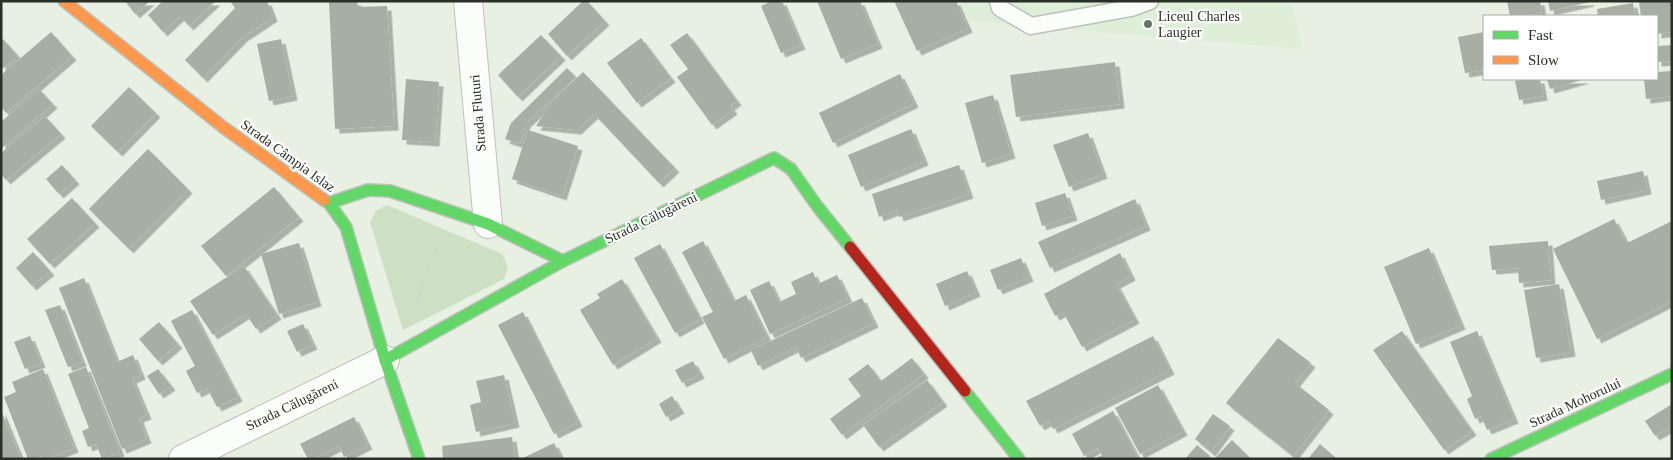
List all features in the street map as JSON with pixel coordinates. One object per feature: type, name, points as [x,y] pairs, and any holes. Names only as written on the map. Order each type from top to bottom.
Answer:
[{"type":"street","name":"Strada Câmpia Islaz","points":[[64,1],[223,127],[330,203],[346,227],[392,356],[419,459]]},
{"type":"street","name":"Strada Fluturi","points":[[468,1],[488,224]]},
{"type":"street","name":"Strada Călugăreni","points":[[183,459],[392,356],[563,261],[774,158],[791,169],[817,206],[1019,459]]},
{"type":"street","points":[[330,203],[368,190],[390,191],[488,224],[563,261]]},
{"type":"street","name":"Strada Mohorului","points":[[1491,459],[1672,374]]},
{"type":"lane","points":[[998,1],[1000,8],[1031,26],[1131,8],[1150,1]]},
{"type":"path","points":[[392,356],[450,211]]},
{"type":"shaded area","name":"Liceul Charles Laugier","points":[[960,1],[1291,1],[1302,49],[969,21]]},
{"type":"shaded area","points":[[387,205],[502,254],[508,267],[504,279],[403,330],[370,222],[376,211]]},
{"type":"building","points":[[125,1],[150,1],[135,14]]},
{"type":"building","points":[[163,1],[216,1],[189,26],[180,16],[163,32],[148,15]]},
{"type":"building","points":[[230,1],[267,1],[273,17],[243,37],[203,78],[185,60],[235,8]]},
{"type":"building","points":[[329,1],[357,1],[358,7],[387,6],[394,126],[335,129]]},
{"type":"building","points":[[583,1],[587,1],[605,21],[567,56],[548,34]]},
{"type":"building","points":[[772,1],[782,1],[801,45],[781,53],[761,6]]},
{"type":"building","points":[[817,1],[860,1],[878,44],[841,59]]},
{"type":"building","points":[[894,1],[956,1],[968,28],[917,51]]},
{"type":"building","points":[[1507,1],[1540,1],[1542,12],[1528,15],[1510,15]]},
{"type":"building","points":[[1548,1],[1590,1],[1590,2],[1550,11]]},
{"type":"building","points":[[1672,1],[1672,32],[1658,34],[1658,15],[1641,15],[1639,2]]},
{"type":"building","points":[[1633,3],[1635,15],[1598,15],[1597,9]]},
{"type":"building","points":[[51,32],[72,56],[6,113],[1,107],[1,75]]},
{"type":"building","points":[[1483,32],[1483,70],[1465,73],[1458,37]]},
{"type":"building","points":[[687,33],[737,101],[730,106],[733,110],[712,125],[677,77],[688,69],[670,45]]},
{"type":"building","points":[[541,35],[561,56],[518,97],[498,75]]},
{"type":"building","points":[[641,38],[671,78],[637,103],[607,63]]},
{"type":"building","points":[[3,39],[18,56],[1,70],[1,41]]},
{"type":"building","points":[[281,39],[293,96],[269,101],[257,44]]},
{"type":"building","points":[[1672,45],[1672,61],[1658,62],[1658,46]]},
{"type":"building","points":[[1115,62],[1120,104],[1016,117],[1010,75]]},
{"type":"building","points":[[567,68],[576,77],[526,123],[520,144],[505,139],[511,123]]},
{"type":"building","points":[[1672,71],[1672,96],[1646,99],[1644,80],[1658,80],[1658,72]]},
{"type":"building","points":[[583,72],[675,168],[659,183],[594,114],[577,130],[536,126],[551,103]]},
{"type":"building","points":[[900,74],[914,103],[833,143],[819,113]]},
{"type":"building","points":[[406,79],[439,82],[435,142],[402,140]]},
{"type":"building","points":[[1540,80],[1543,96],[1519,100],[1515,81]]},
{"type":"building","points":[[1547,80],[1582,80],[1550,89]]},
{"type":"building","points":[[129,87],[156,113],[118,152],[91,126]]},
{"type":"building","points":[[39,89],[53,104],[1,149],[1,122]]},
{"type":"building","points":[[993,95],[1011,154],[982,163],[965,103]]},
{"type":"building","points":[[45,116],[61,134],[6,180],[1,174],[1,153]]},
{"type":"building","points":[[911,129],[924,161],[861,187],[848,155]]},
{"type":"building","points":[[528,130],[578,146],[562,196],[512,179]]},
{"type":"building","points":[[1088,133],[1103,174],[1069,187],[1053,145]]},
{"type":"building","points":[[148,149],[188,189],[129,249],[89,209]]},
{"type":"building","points":[[62,165],[75,180],[59,194],[46,179]]},
{"type":"building","points":[[959,165],[969,194],[899,217],[897,210],[879,217],[872,194]]},
{"type":"building","points":[[1643,171],[1647,190],[1601,200],[1597,181]]},
{"type":"building","points":[[274,187],[299,217],[226,276],[201,246]]},
{"type":"building","points":[[1065,193],[1073,216],[1042,226],[1035,203]]},
{"type":"building","points":[[72,198],[95,223],[50,264],[27,239]]},
{"type":"building","points":[[1135,199],[1146,226],[1050,268],[1038,242]]},
{"type":"building","points":[[1614,219],[1627,243],[1672,221],[1672,301],[1597,339],[1553,249]]},
{"type":"building","points":[[703,241],[734,301],[746,295],[767,337],[724,359],[702,317],[713,312],[682,252]]},
{"type":"building","points":[[1548,241],[1551,280],[1519,283],[1518,268],[1492,270],[1489,246]]},
{"type":"building","points":[[299,243],[317,302],[279,314],[261,254]]},
{"type":"building","points":[[660,244],[700,319],[675,333],[634,258]]},
{"type":"building","points":[[1429,248],[1461,325],[1416,344],[1384,267]]},
{"type":"building","points":[[33,252],[50,271],[32,286],[16,268]]},
{"type":"building","points":[[1120,253],[1131,276],[1116,284],[1135,319],[1082,347],[1063,312],[1055,316],[1044,294]]},
{"type":"building","points":[[1021,258],[1029,277],[998,290],[990,270]]},
{"type":"building","points":[[244,266],[277,315],[256,329],[246,314],[213,335],[190,301]]},
{"type":"building","points":[[967,271],[976,292],[945,306],[936,284]]},
{"type":"building","points":[[813,272],[818,284],[837,275],[848,298],[770,334],[750,290],[769,281],[779,302],[796,294],[791,282]]},
{"type":"building","points":[[84,278],[117,362],[133,355],[141,375],[132,379],[147,415],[139,418],[147,439],[122,449],[59,288]]},
{"type":"building","points":[[622,279],[657,338],[613,365],[580,310],[600,298],[597,294]]},
{"type":"building","points":[[1559,284],[1571,352],[1536,358],[1524,290]]},
{"type":"building","points":[[862,298],[874,323],[801,358],[796,347],[758,366],[751,350]]},
{"type":"building","points":[[60,305],[82,362],[68,367],[45,310]]},
{"type":"building","points":[[192,310],[238,397],[217,407],[207,388],[197,393],[186,371],[195,366],[171,321]]},
{"type":"building","points":[[523,312],[578,422],[554,434],[498,325]]},
{"type":"building","points":[[159,322],[178,344],[158,361],[139,339]]},
{"type":"building","points":[[303,324],[313,345],[297,352],[287,331]]},
{"type":"building","points":[[1402,331],[1472,431],[1444,450],[1373,350]]},
{"type":"building","points":[[1477,331],[1514,419],[1487,430],[1481,416],[1475,419],[1467,399],[1472,396],[1450,342]]},
{"type":"building","points":[[30,336],[41,363],[25,369],[14,342]]},
{"type":"building","points":[[1153,336],[1170,370],[1053,429],[1049,421],[1040,426],[1026,401]]},
{"type":"building","points":[[1278,338],[1311,363],[1295,383],[1329,410],[1293,456],[1226,403]]},
{"type":"building","points":[[912,358],[924,374],[842,435],[830,419],[861,396],[848,379],[868,364],[881,381]]},
{"type":"building","points":[[693,361],[700,374],[682,383],[675,370]]},
{"type":"building","points":[[86,367],[120,452],[102,459],[96,444],[88,447],[82,431],[89,428],[68,374]]},
{"type":"building","points":[[43,369],[74,448],[46,459],[42,459],[41,456],[28,459],[4,397],[16,392],[12,382]]},
{"type":"building","points":[[158,369],[171,386],[159,394],[147,376]]},
{"type":"building","points":[[504,375],[515,423],[476,432],[470,405],[481,402],[476,381]]},
{"type":"building","points":[[927,380],[943,402],[879,447],[863,425]]},
{"type":"building","points":[[1158,385],[1183,431],[1140,454],[1115,408]]},
{"type":"building","points":[[672,396],[680,409],[666,417],[659,404]]},
{"type":"building","points":[[1672,404],[1672,426],[1655,436],[1645,421]]},
{"type":"building","points":[[1,410],[21,459],[1,459]]},
{"type":"building","points":[[1113,411],[1138,458],[1094,459],[1102,455],[1098,448],[1084,456],[1072,434]]},
{"type":"building","points":[[1213,414],[1230,426],[1211,452],[1195,439]]},
{"type":"building","points":[[354,417],[368,445],[344,457],[339,446],[313,459],[308,459],[300,444]]},
{"type":"building","points":[[512,437],[515,459],[443,459],[442,446]]},
{"type":"building","points":[[1232,440],[1251,459],[1214,459]]},
{"type":"building","points":[[554,443],[562,459],[521,459]]},
{"type":"building","points":[[1320,444],[1337,459],[1308,459]]},
{"type":"building","points":[[1197,445],[1210,456],[1208,459],[1185,459]]},
{"type":"traffic: fast","points":[[385,360],[563,261],[774,158],[791,169],[817,206],[850,247]]},
{"type":"traffic: fast","points":[[329,203],[368,190],[390,191],[488,224],[563,261]]},
{"type":"traffic: fast","points":[[324,200],[329,203],[346,227],[385,360],[419,459]]},
{"type":"traffic: fast","points":[[1491,459],[1672,374]]},
{"type":"traffic: fast","points":[[965,391],[1019,459]]},
{"type":"traffic: slow","points":[[64,1],[223,127],[324,200]]},
{"type":"traffic: jam","points":[[850,247],[965,391]]},
{"type":"place","name":"Liceul Charles Laugier","points":[[1148,24]]}]
